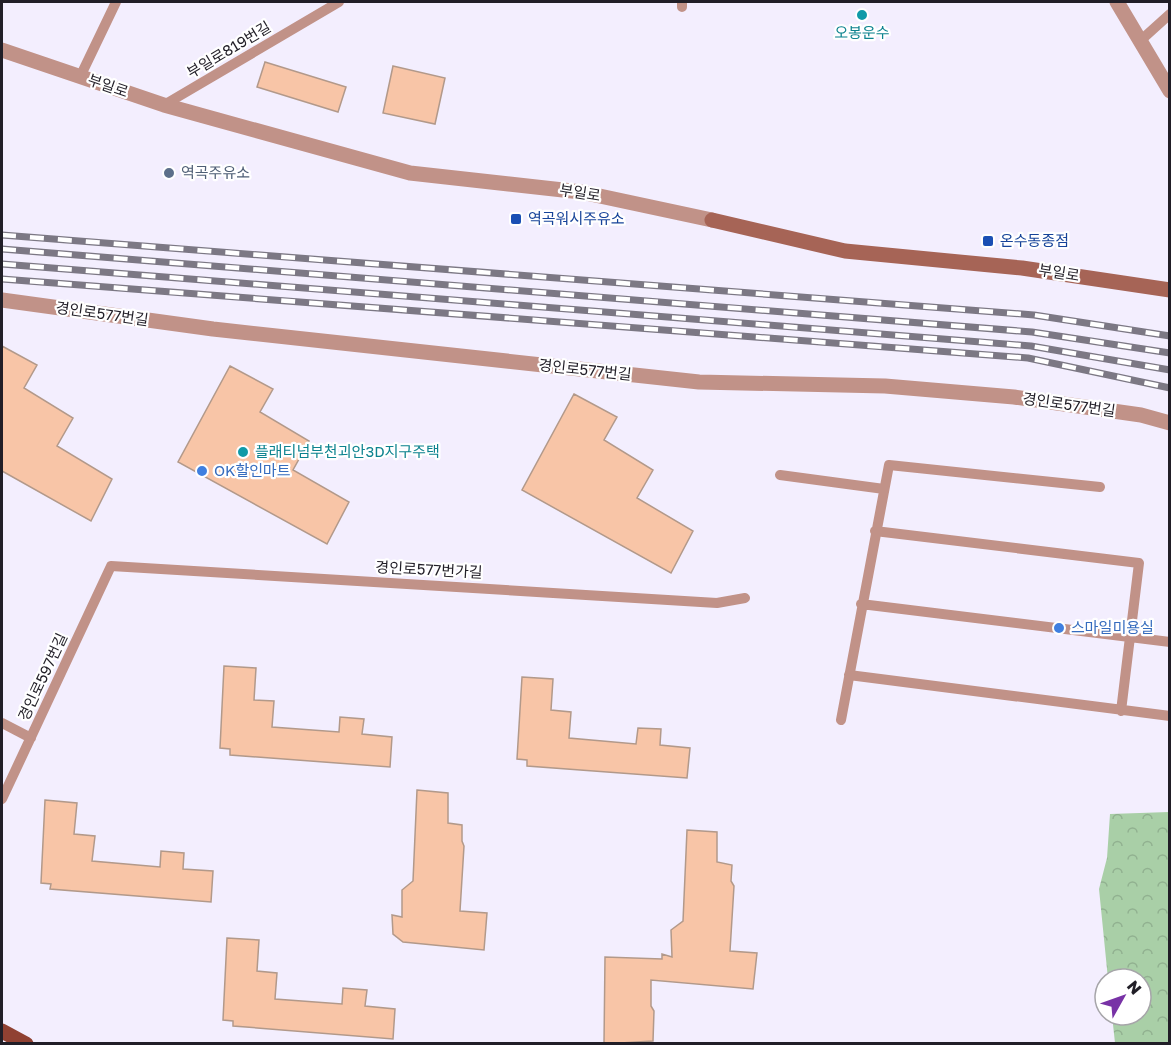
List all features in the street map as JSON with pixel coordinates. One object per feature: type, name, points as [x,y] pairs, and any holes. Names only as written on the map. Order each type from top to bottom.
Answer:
[{"type":"main road","name":"부일로","points":[[712,220],[845,251],[1022,268],[1170,290]]},
{"type":"main road","points":[[2,1031],[26,1044]]},
{"type":"street","points":[[1117,2],[1170,91]]},
{"type":"street","name":"부일로","points":[[2,50],[164,105],[410,173],[580,192],[712,220]]},
{"type":"street","name":"경인로577번길","points":[[2,300],[213,329],[699,382],[885,386],[1014,397],[1141,415],[1170,423]]},
{"type":"lane","points":[[80,77],[116,2]]},
{"type":"lane","name":"부일로819번길","points":[[164,105],[339,2]]},
{"type":"lane","points":[[1140,41],[1170,14]]},
{"type":"lane","points":[[841,720],[861,604],[889,465],[1100,487]]},
{"type":"lane","points":[[780,474],[884,489]]},
{"type":"lane","points":[[875,531],[1139,563],[1132,639],[1121,711]]},
{"type":"lane","name":"경인로577번가길","points":[[111,566],[717,603],[745,598]]},
{"type":"lane","name":"경인로597번길","points":[[2,799],[111,566]]},
{"type":"lane","points":[[861,604],[1170,642]]},
{"type":"lane","points":[[849,675],[1170,716]]},
{"type":"lane","points":[[2,723],[31,738]]},
{"type":"green space","points":[[1169,812],[1169,1043],[1115,1043],[1113,1027],[1153,1027],[1153,967],[1107,967],[1099,889],[1107,858],[1110,814]]},
{"type":"building","points":[[265,62],[346,87],[338,112],[257,87]]},
{"type":"building","points":[[393,66],[445,78],[435,124],[383,113]]},
{"type":"building","points":[[2,346],[37,365],[24,388],[73,418],[57,446],[112,479],[91,521],[2,471]]},
{"type":"building","name":"플래티넘부천괴안3D지구주택","points":[[230,366],[273,389],[260,412],[309,441],[293,470],[349,502],[327,544],[178,462]]},
{"type":"building","points":[[574,394],[617,417],[604,440],[653,470],[637,498],[693,531],[671,573],[522,490]]},
{"type":"building","points":[[224,666],[256,668],[254,700],[274,701],[272,727],[339,732],[340,717],[364,719],[362,734],[392,737],[390,767],[230,755],[230,749],[220,748]]},
{"type":"building","points":[[522,677],[553,679],[551,710],[571,712],[569,738],[636,744],[638,728],[661,729],[660,745],[690,748],[687,778],[527,766],[527,760],[517,759]]},
{"type":"building","points":[[417,790],[448,793],[448,823],[462,825],[464,846],[460,911],[487,913],[484,950],[403,942],[393,934],[392,915],[402,917],[402,890],[413,881]]},
{"type":"building","points":[[45,800],[77,803],[74,834],[95,836],[92,861],[160,867],[161,851],[184,853],[183,869],[213,871],[211,902],[50,889],[51,884],[41,883]]},
{"type":"building","points":[[687,830],[717,832],[717,862],[732,865],[731,881],[734,886],[730,951],[757,953],[753,989],[651,980],[651,1006],[654,1011],[653,1041],[604,1044],[605,957],[662,959],[662,954],[672,957],[671,930],[683,921]]},
{"type":"building","points":[[227,938],[259,940],[257,971],[277,973],[275,999],[342,1004],[343,988],[367,990],[365,1006],[395,1009],[393,1039],[233,1026],[233,1021],[223,1020]]},
{"type":"railway","points":[[2,235],[1034,315],[1170,336]]},
{"type":"railway","points":[[2,249],[1032,332],[1170,353]]},
{"type":"railway","points":[[2,264],[1031,346],[1170,370]]},
{"type":"railway","points":[[2,279],[1028,358],[1170,388]]},
{"type":"place","name":"오봉운수","points":[[862,15]]},
{"type":"place","name":"역곡주유소","points":[[169,173]]},
{"type":"place","name":"역곡워시주유소","points":[[516,219]]},
{"type":"place","name":"온수동종점","points":[[988,241]]},
{"type":"place","name":"플래티넘부천괴안3D지구주택","points":[[243,452]]},
{"type":"place","name":"OK할인마트","points":[[202,471]]},
{"type":"place","name":"스마일미용실","points":[[1059,628]]}]
